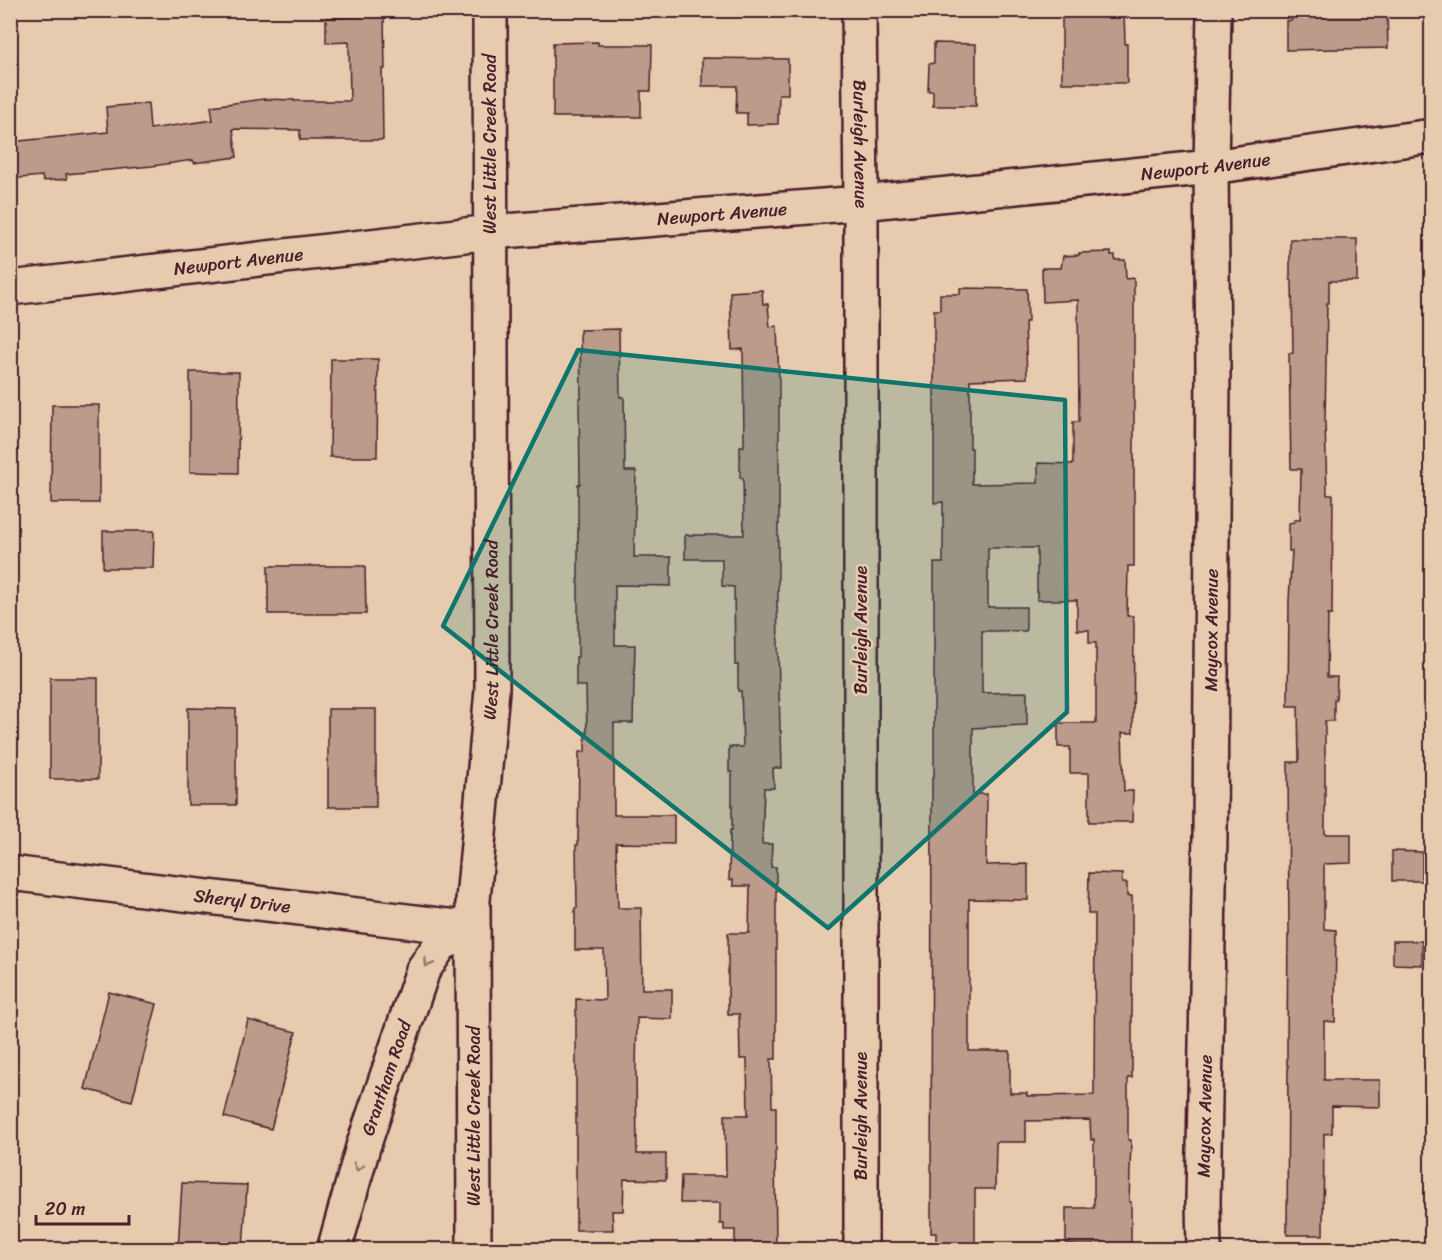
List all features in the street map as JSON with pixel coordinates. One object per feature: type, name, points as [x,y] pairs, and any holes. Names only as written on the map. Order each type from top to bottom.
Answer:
[{"type":"street","name":"West Little Creek Road","points":[[474,1250],[473,900],[492,690],[490,10]]},
{"type":"street","name":"Burleigh Avenue","points":[[859,10],[861,1250]]},
{"type":"street","name":"Maycox Avenue","points":[[1204,1250],[1210,835],[1213,380],[1211,167],[1214,10]]},
{"type":"street","name":"Newport Avenue","points":[[10,288],[491,232],[861,203],[1211,167],[1431,136]]},
{"type":"street","name":"Sheryl Drive","points":[[10,873],[473,929]]},
{"type":"street","name":"Grantham Road","points":[[334,1250],[363,1147],[423,970],[441,944],[473,929]]},
{"type":"highlighted area","points":[[578,350],[1065,400],[1067,712],[828,928],[443,626]]},
{"type":"building","points":[[1062,10],[1124,10],[1127,83],[1062,83]]},
{"type":"building","points":[[1292,10],[1387,10],[1388,48],[1286,50],[1286,21],[1292,20]]},
{"type":"building","points":[[384,16],[383,140],[300,140],[300,130],[233,129],[237,157],[66,174],[67,179],[43,181],[42,176],[10,179],[10,142],[108,132],[106,107],[148,103],[150,129],[213,120],[211,106],[264,99],[350,101],[349,42],[326,43],[326,18]]},
{"type":"building","points":[[598,42],[598,45],[652,45],[651,91],[641,91],[641,117],[553,117],[553,43]]},
{"type":"building","points":[[934,43],[976,44],[976,106],[933,106],[933,91],[928,91],[929,64],[934,63]]},
{"type":"building","points":[[702,58],[788,59],[788,94],[779,94],[778,124],[747,125],[747,113],[736,113],[737,86],[702,86]]},
{"type":"building","points":[[1290,239],[1357,239],[1357,281],[1329,281],[1329,303],[1327,303],[1325,421],[1327,495],[1333,495],[1332,615],[1328,615],[1327,677],[1337,677],[1334,721],[1325,721],[1325,834],[1351,834],[1351,863],[1324,864],[1324,929],[1336,930],[1335,1022],[1324,1021],[1324,1080],[1380,1080],[1380,1107],[1332,1106],[1332,1133],[1324,1134],[1323,1235],[1287,1235],[1288,762],[1299,762],[1298,706],[1288,706],[1292,551],[1289,551],[1289,523],[1300,520],[1301,469],[1291,469],[1289,353],[1293,353]]},
{"type":"building","points":[[1111,252],[1111,255],[1115,255],[1115,260],[1125,260],[1126,279],[1134,278],[1134,566],[1128,566],[1127,616],[1133,616],[1134,625],[1133,733],[1122,733],[1124,791],[1133,791],[1132,822],[1089,822],[1089,773],[1070,773],[1070,747],[1058,747],[1058,723],[1096,723],[1096,643],[1089,643],[1089,630],[1077,630],[1077,600],[1037,600],[1037,548],[988,548],[988,607],[1026,607],[1026,631],[982,631],[982,693],[1027,692],[1027,725],[973,728],[973,794],[987,794],[986,865],[1028,864],[1028,900],[969,899],[969,1051],[1010,1051],[1010,1093],[1027,1093],[1027,1096],[1094,1095],[1095,914],[1088,914],[1089,873],[1122,874],[1122,883],[1127,883],[1127,896],[1132,896],[1132,1078],[1128,1078],[1128,1140],[1131,1140],[1129,1202],[1131,1202],[1131,1250],[1094,1250],[1094,1244],[1066,1244],[1066,1208],[1094,1208],[1094,1139],[1091,1140],[1090,1120],[1026,1121],[1026,1142],[996,1142],[995,1189],[975,1189],[975,1250],[941,1250],[941,1245],[936,1244],[936,1233],[931,1233],[934,563],[943,563],[943,502],[934,503],[934,310],[940,310],[940,294],[960,294],[960,288],[1027,289],[1028,322],[1025,322],[1027,378],[970,380],[972,484],[1038,483],[1038,463],[1073,464],[1073,422],[1079,422],[1078,300],[1043,302],[1042,268],[1061,268],[1063,256]]},
{"type":"building","points":[[762,290],[763,304],[768,304],[770,327],[777,326],[779,382],[777,601],[782,768],[773,768],[774,788],[764,788],[762,844],[772,844],[771,867],[776,867],[776,1059],[771,1059],[772,1107],[776,1107],[776,1250],[735,1250],[735,1230],[724,1230],[724,1224],[720,1224],[720,1203],[680,1203],[681,1176],[726,1176],[725,1115],[748,1115],[747,1059],[740,1059],[739,1014],[728,1014],[728,933],[749,933],[750,886],[733,886],[733,880],[729,880],[732,772],[729,772],[729,747],[743,747],[741,691],[738,691],[738,665],[735,665],[734,587],[722,586],[722,559],[685,559],[685,535],[744,535],[743,478],[740,478],[740,446],[744,446],[743,349],[732,350],[730,292]]},
{"type":"building","points":[[619,329],[620,397],[624,397],[625,471],[636,471],[634,557],[671,557],[671,586],[615,585],[615,645],[635,645],[633,723],[614,723],[614,815],[674,815],[674,844],[616,843],[618,908],[641,908],[642,989],[672,989],[672,1019],[637,1018],[637,1154],[666,1154],[666,1180],[624,1179],[623,1211],[612,1211],[613,1230],[576,1230],[576,999],[605,1000],[604,950],[575,950],[579,752],[585,752],[585,737],[587,737],[586,686],[576,686],[580,330]]},
{"type":"building","points":[[331,359],[378,359],[377,457],[330,457]]},
{"type":"building","points":[[190,372],[239,372],[238,473],[190,472]]},
{"type":"building","points":[[52,405],[99,405],[99,503],[51,503]]},
{"type":"building","points":[[103,531],[154,531],[153,568],[103,568]]},
{"type":"building","points":[[268,566],[365,566],[366,614],[268,614]]},
{"type":"building","points":[[50,678],[98,678],[98,779],[50,779]]},
{"type":"building","points":[[188,708],[236,709],[236,805],[188,805]]},
{"type":"building","points":[[328,709],[376,709],[376,807],[328,807]]},
{"type":"building","points":[[1392,851],[1422,852],[1422,881],[1392,881]]},
{"type":"building","points":[[1393,941],[1422,941],[1422,965],[1393,964]]},
{"type":"building","points":[[109,992],[157,1004],[132,1101],[85,1089]]},
{"type":"building","points":[[248,1020],[296,1032],[271,1129],[224,1117]]},
{"type":"building","points":[[182,1183],[247,1185],[243,1250],[178,1250]]}]
